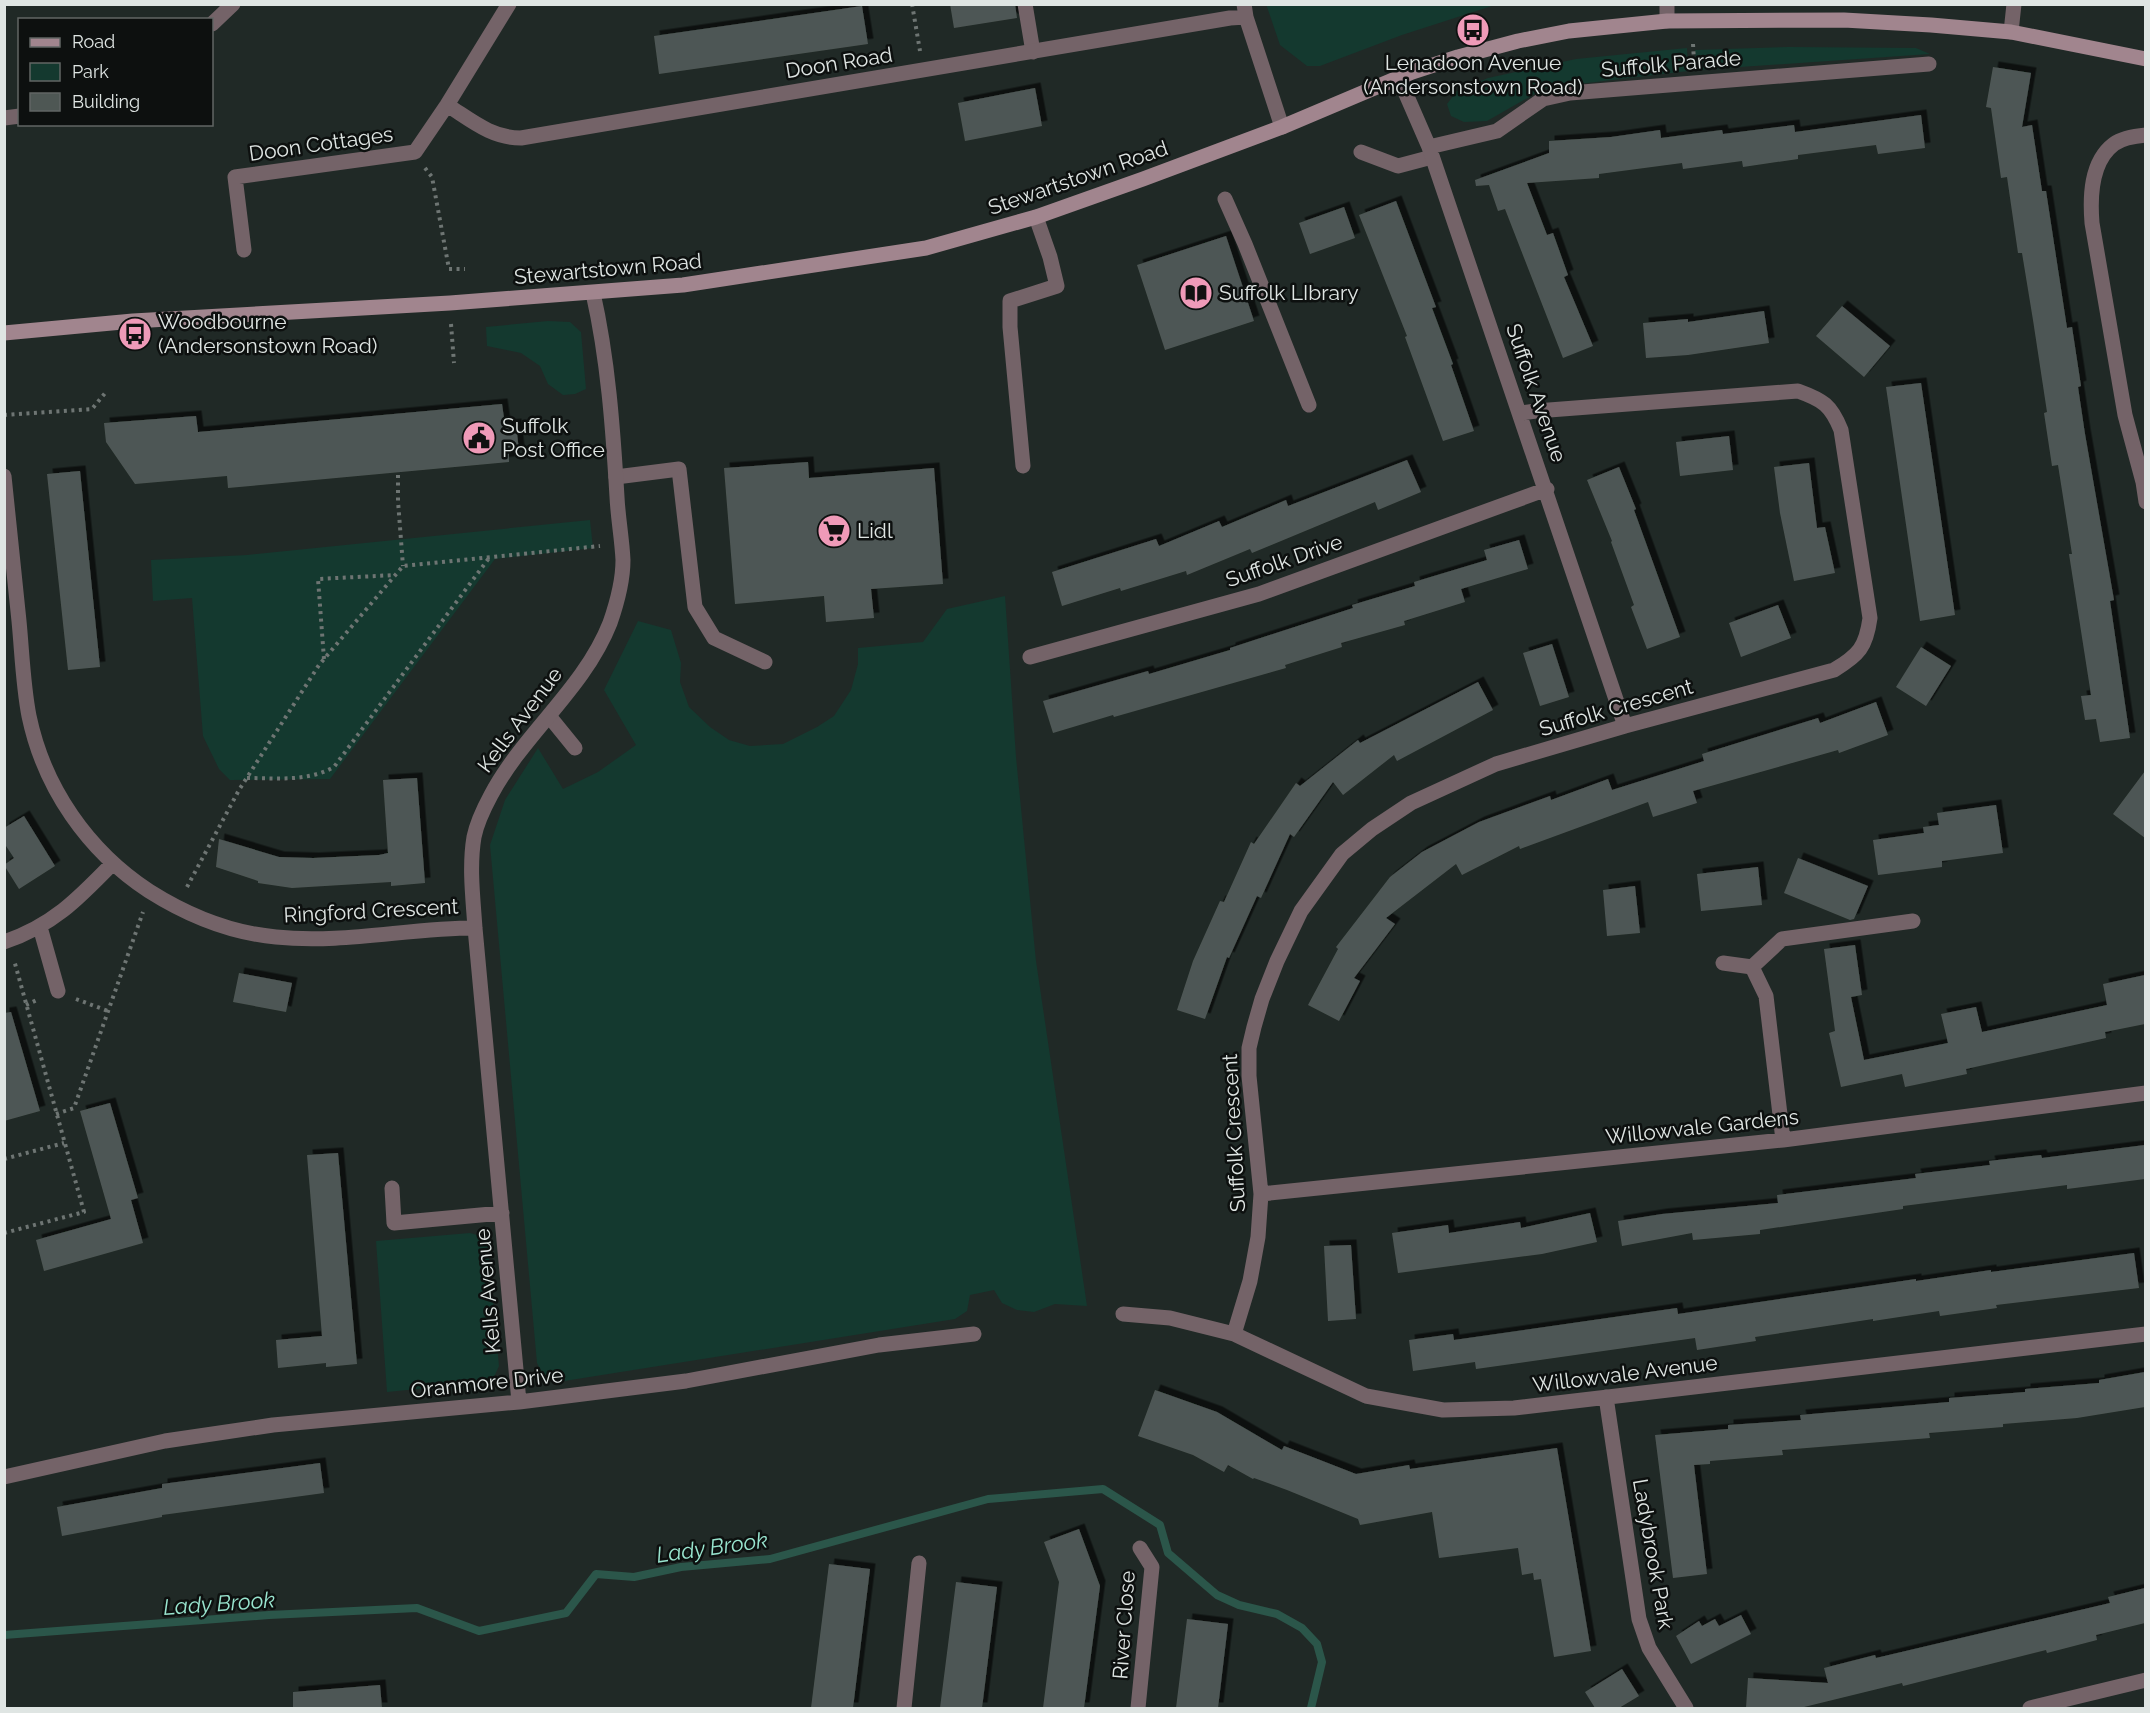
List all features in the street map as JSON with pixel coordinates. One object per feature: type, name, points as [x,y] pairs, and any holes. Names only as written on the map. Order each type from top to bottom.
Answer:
[{"type":"main road","name":"Stewartstown Road","points":[[4,333],[133,321],[594,293],[683,285],[926,248],[1036,217],[1143,179],[1458,57],[1569,30],[1667,21],[1844,21],[1931,25],[2011,32],[2145,59]]},
{"type":"street","points":[[213,23],[233,4]]},
{"type":"street","points":[[415,152],[447,105],[509,4]]},
{"type":"street","points":[[1025,4],[1033,52]]},
{"type":"street","points":[[1667,4],[1667,21]]},
{"type":"street","points":[[2011,32],[2014,4]]},
{"type":"street","points":[[1245,11],[1282,127]]},
{"type":"street","name":"Doon Road","points":[[447,105],[485,129],[505,138],[521,138],[1033,52],[1245,11]]},
{"type":"street","name":"Suffolk Parade","points":[[1361,152],[1398,166],[1431,152],[1497,131],[1543,99],[1570,93],[1929,64]]},
{"type":"street","name":"Suffolk Avenue","points":[[1399,78],[1431,152],[1626,726]]},
{"type":"street","points":[[2145,135],[2131,137],[2114,144],[2100,161],[2090,199],[2092,224],[2125,415],[2144,482],[2145,502]]},
{"type":"street","name":"Doon Cottages","points":[[244,250],[235,177],[415,152]]},
{"type":"street","points":[[1225,199],[1309,405]]},
{"type":"street","points":[[1023,466],[1010,327],[1010,301],[1057,286],[1036,217]]},
{"type":"street","name":"Kells Avenue","points":[[519,1402],[475,928],[472,859],[474,835],[479,820],[509,765],[576,681],[610,623],[619,592],[623,562],[616,477],[610,408],[594,293]]},
{"type":"street","name":"Suffolk Crescent","points":[[1234,1334],[1250,1281],[1258,1237],[1261,1194],[1249,1076],[1249,1048],[1262,999],[1276,961],[1301,911],[1342,855],[1372,829],[1411,803],[1496,764],[1834,670],[1851,660],[1862,649],[1868,633],[1870,618],[1841,430],[1834,412],[1819,398],[1798,391],[1521,413]]},
{"type":"street","points":[[616,477],[679,469],[695,607],[714,638],[765,662]]},
{"type":"street","name":"Ringford Crescent","points":[[4,476],[12,633],[29,716],[41,759],[57,792],[95,848],[112,864],[176,907],[246,934],[309,939],[475,928]]},
{"type":"street","name":"Suffolk Drive","points":[[1030,657],[1258,594],[1547,489]]},
{"type":"street","points":[[549,716],[575,748]]},
{"type":"street","points":[[4,942],[40,927],[64,911],[112,864]]},
{"type":"street","points":[[1752,967],[1782,939],[1913,921]]},
{"type":"street","points":[[40,927],[58,991]]},
{"type":"street","points":[[1723,963],[1752,967]]},
{"type":"street","points":[[1752,967],[1766,996],[1783,1140]]},
{"type":"street","name":"Willowvale Gardens","points":[[1261,1194],[1783,1140],[2145,1093]]},
{"type":"street","name":"Kells Avenue","points":[[392,1188],[394,1223],[502,1213]]},
{"type":"street","name":"Willowvale Avenue","points":[[1123,1314],[1170,1318],[1234,1334],[1366,1396],[1443,1410],[1514,1408],[2145,1334]]},
{"type":"street","name":"Oranmore Drive","points":[[4,1477],[165,1441],[273,1425],[519,1402],[686,1381],[879,1346],[974,1334]]},
{"type":"street","name":"Ladybrook Park","points":[[1606,1397],[1640,1619],[1649,1648],[1686,1708]]},
{"type":"street","name":"River Close","points":[[1138,1708],[1152,1567],[1140,1548]]},
{"type":"street","points":[[904,1708],[919,1563]]},
{"type":"street","points":[[2030,1708],[2145,1680]]},
{"type":"path","points":[[912,4],[922,70]]},
{"type":"path","points":[[415,152],[432,177],[449,268],[465,269]]},
{"type":"path","points":[[454,363],[451,323],[460,322]]},
{"type":"path","points":[[4,415],[92,409],[106,392]]},
{"type":"path","points":[[176,907],[246,778],[324,659],[403,566],[398,475]]},
{"type":"path","points":[[403,566],[621,544]]},
{"type":"path","points":[[246,778],[319,775],[334,767],[489,557]]},
{"type":"path","points":[[324,659],[318,579],[396,575]]},
{"type":"path","points":[[56,1114],[74,1108],[150,891]]},
{"type":"path","points":[[4,1233],[84,1212],[13,956]]},
{"type":"path","points":[[58,991],[108,1011]]},
{"type":"path","points":[[4,1159],[64,1143]]},
{"type":"green space","points":[[1266,4],[1495,5],[1402,35],[1320,66],[1307,66],[1280,45]]},
{"type":"green space","points":[[1789,47],[1916,48],[1930,54],[1697,70],[1695,50]]},
{"type":"green space","points":[[1687,48],[1688,71],[1545,88],[1487,121],[1464,122],[1451,116],[1447,104],[1457,91],[1488,78],[1576,59]]},
{"type":"green space","points":[[548,321],[570,322],[581,332],[586,389],[575,394],[563,395],[548,384],[540,366],[521,353],[487,346],[486,327]]},
{"type":"green space","points":[[590,520],[593,548],[495,559],[330,779],[230,780],[219,769],[203,736],[192,598],[153,601],[151,560],[247,555]]},
{"type":"green space","points":[[1005,596],[1016,757],[1036,961],[1087,1306],[1055,1304],[1034,1312],[1017,1310],[1002,1303],[994,1290],[970,1295],[967,1311],[955,1319],[558,1382],[543,1375],[537,1363],[490,845],[505,800],[538,748],[563,789],[598,772],[636,745],[604,690],[638,621],[671,630],[681,663],[680,682],[689,707],[710,727],[729,740],[750,746],[783,744],[834,716],[851,690],[858,664],[858,648],[923,642],[947,609]]},
{"type":"green space","points":[[470,1233],[477,1235],[488,1246],[499,1366],[495,1375],[488,1382],[387,1392],[376,1241]]},
{"type":"building","points":[[950,4],[1015,4],[1017,18],[954,28]]},
{"type":"building","points":[[862,6],[868,44],[659,74],[654,36]]},
{"type":"building","points":[[1993,67],[2031,73],[2022,127],[2032,125],[2042,191],[2046,191],[2067,328],[2072,327],[2081,386],[2078,387],[2085,434],[2114,600],[2110,601],[2130,738],[2100,742],[2096,719],[2085,720],[2081,696],[2091,695],[2058,465],[2052,466],[2044,413],[2047,412],[2033,320],[2022,253],[2018,253],[2007,177],[2001,178],[1991,108],[1986,107]]},
{"type":"building","points":[[1035,88],[1042,126],[965,141],[958,103]]},
{"type":"building","points":[[1921,115],[1925,148],[1878,154],[1876,145],[1798,155],[1798,159],[1743,167],[1742,161],[1683,169],[1682,163],[1599,174],[1599,178],[1527,183],[1547,235],[1553,233],[1568,275],[1564,277],[1593,346],[1563,358],[1505,209],[1498,211],[1489,185],[1476,186],[1475,180],[1549,153],[1549,141],[1611,137],[1660,130],[1661,138],[1722,130],[1723,134],[1794,125],[1795,132]]},
{"type":"building","points":[[1396,201],[1436,307],[1432,308],[1474,431],[1443,441],[1405,337],[1407,336],[1359,215]]},
{"type":"building","points":[[1344,207],[1355,238],[1310,254],[1299,223]]},
{"type":"building","name":"Suffolk LIbrary","points":[[1226,236],[1254,321],[1165,350],[1137,265]]},
{"type":"building","points":[[1842,306],[1890,346],[1864,377],[1816,336]]},
{"type":"building","points":[[1764,311],[1769,343],[1688,355],[1646,358],[1643,323],[1688,319],[1688,322]]},
{"type":"building","points":[[1921,383],[1955,615],[1920,621],[1886,387]]},
{"type":"building","points":[[502,404],[505,425],[516,424],[519,451],[509,452],[509,462],[228,488],[227,476],[135,484],[106,442],[104,423],[196,416],[198,432]]},
{"type":"building","points":[[1729,436],[1733,470],[1680,476],[1676,442]]},
{"type":"building","points":[[1407,460],[1421,492],[1378,510],[1375,502],[1252,553],[1250,549],[1187,575],[1186,571],[1062,606],[1052,572],[1156,539],[1159,546],[1219,521],[1222,527],[1286,500],[1288,506]]},
{"type":"building","name":"Lidl","points":[[808,462],[809,478],[934,468],[943,584],[871,589],[874,618],[826,622],[824,596],[735,604],[724,468]]},
{"type":"building","points":[[1809,463],[1817,528],[1825,527],[1835,573],[1794,581],[1780,513],[1774,467]]},
{"type":"building","points":[[1619,467],[1636,509],[1634,510],[1680,637],[1647,649],[1631,607],[1634,605],[1612,541],[1587,480]]},
{"type":"building","points":[[80,471],[100,667],[68,670],[47,474]]},
{"type":"building","points":[[1519,540],[1528,569],[1461,589],[1465,602],[1404,621],[1405,625],[1341,643],[1342,647],[1285,665],[1286,668],[1053,733],[1043,701],[1148,671],[1149,674],[1230,650],[1230,648],[1353,608],[1352,605],[1415,586],[1414,582],[1487,560],[1484,550]]},
{"type":"building","points":[[1778,605],[1791,638],[1741,657],[1729,623]]},
{"type":"building","points":[[1552,644],[1569,697],[1540,706],[1523,653]]},
{"type":"building","points":[[1921,647],[1951,666],[1926,706],[1896,687]]},
{"type":"building","points":[[1478,682],[1493,710],[1397,761],[1394,755],[1343,795],[1333,782],[1294,837],[1290,834],[1261,898],[1257,896],[1229,958],[1227,957],[1205,1019],[1177,1010],[1193,961],[1220,901],[1224,902],[1251,842],[1254,844],[1296,783],[1300,786],[1358,740],[1360,743]]},
{"type":"building","points":[[1876,702],[1888,735],[1839,753],[1838,750],[1693,791],[1697,803],[1653,817],[1648,802],[1520,849],[1519,846],[1462,875],[1456,864],[1386,918],[1395,924],[1354,978],[1360,981],[1339,1021],[1308,1005],[1338,949],[1336,947],[1390,877],[1422,852],[1479,822],[1550,796],[1551,800],[1608,779],[1612,790],[1704,761],[1702,754],[1818,718],[1820,723]]},
{"type":"building","points":[[2145,771],[2145,838],[2113,814]]},
{"type":"building","points":[[417,778],[425,883],[391,886],[391,882],[292,888],[258,883],[258,881],[216,867],[219,839],[279,857],[313,858],[388,853],[383,780]]},
{"type":"building","points":[[1996,805],[2003,853],[1942,861],[1942,867],[1878,875],[1873,840],[1924,833],[1923,827],[1939,825],[1937,813]]},
{"type":"building","points":[[24,816],[55,866],[19,889],[4,865],[14,858],[4,843],[4,828]]},
{"type":"building","points":[[1798,858],[1868,886],[1854,919],[1850,920],[1784,893]]},
{"type":"building","points":[[1758,867],[1762,905],[1701,911],[1697,874]]},
{"type":"building","points":[[1635,886],[1640,933],[1607,936],[1603,890]]},
{"type":"building","points":[[1855,945],[1862,995],[1851,997],[1864,1060],[1948,1043],[1941,1014],[1976,1007],[1982,1032],[2107,1005],[2103,984],[2145,975],[2145,1024],[2105,1032],[2106,1038],[1966,1069],[1967,1074],[1905,1087],[1902,1074],[1841,1087],[1829,1033],[1835,1031],[1824,949]]},
{"type":"building","points":[[239,973],[292,983],[286,1012],[233,1002]]},
{"type":"building","points":[[11,1012],[40,1111],[4,1121],[4,1013]]},
{"type":"building","points":[[110,1103],[138,1198],[131,1200],[143,1243],[44,1271],[36,1240],[111,1219],[80,1111]]},
{"type":"building","points":[[2145,1145],[2145,1179],[2067,1189],[2067,1185],[1903,1206],[1903,1209],[1760,1230],[1760,1234],[1693,1240],[1692,1233],[1622,1246],[1618,1221],[1662,1214],[1778,1203],[1777,1195],[1916,1178],[1915,1174],[1990,1165],[1989,1161],[2041,1155],[2042,1158]]},
{"type":"building","points":[[338,1153],[357,1364],[326,1367],[326,1363],[278,1368],[276,1340],[322,1336],[307,1155]]},
{"type":"building","points":[[1590,1213],[1597,1242],[1542,1254],[1398,1273],[1392,1233],[1448,1225],[1449,1233],[1520,1222],[1521,1228]]},
{"type":"building","points":[[1351,1245],[1356,1319],[1328,1321],[1324,1246]]},
{"type":"building","points":[[2134,1253],[2139,1288],[1996,1305],[1997,1308],[1940,1316],[1939,1311],[1873,1321],[1873,1319],[1755,1337],[1756,1341],[1697,1350],[1695,1338],[1476,1369],[1475,1362],[1413,1371],[1409,1340],[1453,1334],[1454,1340],[1677,1308],[1678,1314],[1916,1279],[1916,1281]]},
{"type":"building","points":[[2145,1372],[2145,1407],[2077,1418],[2003,1424],[2003,1427],[1929,1433],[1930,1438],[1782,1450],[1783,1455],[1710,1461],[1710,1464],[1694,1465],[1707,1574],[1673,1578],[1655,1435],[1728,1429],[1728,1425],[1801,1420],[1800,1415],[1949,1402],[1949,1398],[2099,1383],[2099,1380]]},
{"type":"building","points":[[1155,1390],[1217,1412],[1282,1450],[1284,1446],[1356,1474],[1409,1465],[1410,1469],[1557,1448],[1591,1651],[1554,1657],[1541,1579],[1534,1580],[1533,1573],[1522,1575],[1518,1548],[1439,1558],[1432,1512],[1360,1525],[1358,1519],[1287,1490],[1253,1479],[1228,1465],[1224,1472],[1193,1455],[1138,1436]]},
{"type":"building","points":[[320,1463],[324,1493],[162,1515],[162,1517],[62,1536],[57,1507],[162,1488],[162,1484]]},
{"type":"building","points":[[1079,1529],[1100,1586],[1084,1708],[1043,1708],[1059,1582],[1044,1542]]},
{"type":"building","points":[[829,1564],[870,1569],[853,1708],[811,1708]]},
{"type":"building","points":[[956,1582],[997,1587],[982,1708],[940,1708]]},
{"type":"building","points":[[2145,1588],[2145,1623],[2096,1635],[2097,1640],[1800,1708],[1746,1708],[1748,1678],[1828,1683],[1824,1668],[2110,1603],[2108,1597]]},
{"type":"building","points":[[1741,1615],[1751,1634],[1691,1664],[1676,1636],[1699,1621],[1702,1626],[1715,1619],[1719,1626]]},
{"type":"building","points":[[1187,1619],[1228,1624],[1218,1708],[1176,1708]]},
{"type":"building","points":[[1622,1669],[1639,1696],[1619,1708],[1595,1708],[1585,1692]]},
{"type":"building","points":[[380,1685],[382,1708],[293,1708],[293,1692]]},
{"type":"waterway","name":"Lady Brook","points":[[4,1635],[269,1615],[417,1608],[479,1631],[566,1613],[596,1574],[634,1577],[681,1567],[770,1559],[988,1499],[1103,1489],[1160,1525],[1168,1553],[1217,1595],[1239,1605],[1277,1614],[1302,1628],[1317,1644],[1322,1662],[1311,1708]]},
{"type":"place","name":"Lenadoon Avenue (Andersonstown Road)","points":[[1473,30]]},
{"type":"place","name":"Suffolk LIbrary","points":[[1196,293]]},
{"type":"place","name":"Woodbourne (Andersonstown Road)","points":[[135,334]]},
{"type":"place","name":"Suffolk Post Office","points":[[479,438]]},
{"type":"place","name":"Lidl","points":[[834,531]]}]
